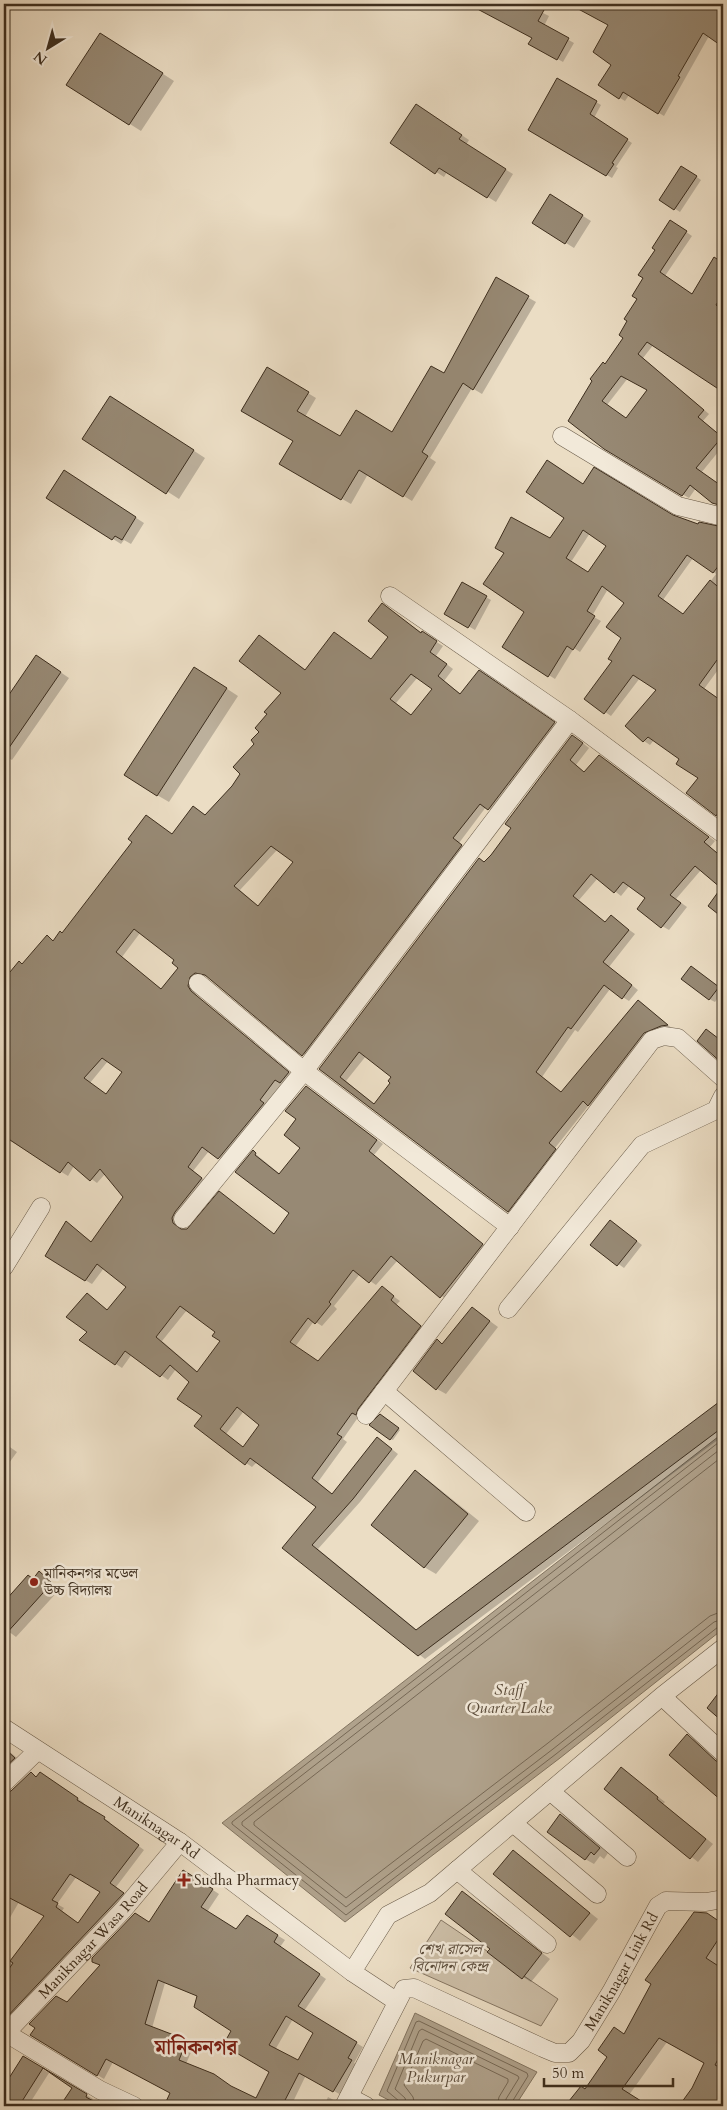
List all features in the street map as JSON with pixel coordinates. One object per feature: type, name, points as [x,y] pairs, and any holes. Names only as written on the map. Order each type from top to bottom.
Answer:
[{"type":"street","points":[[562,436],[678,506],[723,517]]},
{"type":"street","points":[[390,596],[570,720],[723,834]]},
{"type":"street","points":[[183,1219],[304,1071],[570,720]]},
{"type":"street","points":[[198,983],[304,1071],[510,1227]]},
{"type":"street","points":[[366,1415],[652,1040],[664,1036],[678,1038],[723,1078]]},
{"type":"street","points":[[508,1308],[642,1145],[716,1110],[723,1096]]},
{"type":"street","points":[[4,1267],[40,1207]]},
{"type":"street","points":[[384,1390],[526,1512]]},
{"type":"street","points":[[352,1972],[388,1915],[430,1893],[550,1791],[721,1652]]},
{"type":"street","points":[[667,1701],[723,1753]]},
{"type":"street","name":"Maniknagar Rd","points":[[4,1728],[36,1751],[180,1842],[352,1972],[396,2001]]},
{"type":"street","points":[[4,1783],[36,1751]]},
{"type":"street","points":[[550,1791],[627,1857]]},
{"type":"street","points":[[513,1823],[597,1894]]},
{"type":"street","name":"Maniknagar Wasa Road","points":[[5,2034],[124,1909],[180,1842]]},
{"type":"street","points":[[457,1870],[547,1944]]},
{"type":"street","name":"Maniknagar Link Rd","points":[[396,2001],[404,1988],[414,1988],[543,2048],[555,2053],[569,2053],[581,2041],[611,1992],[658,1906],[666,1901],[706,1902],[723,1898]]},
{"type":"street","points":[[366,2106],[346,2101],[396,2001]]},
{"type":"street","points":[[5,2034],[100,2090],[134,2106]]},
{"type":"green space","name":"শেখ রাসেল বিনোদন কেন্দ্র","points":[[441,1920],[558,1999],[541,2026],[410,1968]]},
{"type":"water","name":"Staff Quarter Lake","points":[[723,1433],[723,1629],[560,1758],[345,1922],[222,1823]]},
{"type":"water","name":"Maniknagar Pukurpar","points":[[415,2013],[537,2072],[515,2106],[400,2106],[379,2095]]},
{"type":"building","points":[[468,4],[532,4],[544,10],[538,21],[569,38],[557,60],[528,44],[532,38]]},
{"type":"building","points":[[569,4],[723,4],[723,47],[703,33],[658,114],[623,92],[619,99],[598,85],[611,65],[593,52],[608,25]]},
{"type":"building","points":[[100,33],[163,73],[129,125],[66,85]]},
{"type":"building","points":[[557,78],[597,101],[590,114],[628,139],[606,176],[528,130]]},
{"type":"building","points":[[416,104],[462,135],[459,139],[506,169],[487,198],[439,168],[435,174],[390,143]]},
{"type":"building","points":[[681,166],[697,176],[674,210],[659,200]]},
{"type":"building","points":[[550,194],[583,215],[565,244],[532,223]]},
{"type":"building","points":[[670,220],[687,231],[660,272],[692,294],[714,257],[723,263],[723,293],[716,305],[723,311],[723,392],[647,342],[638,354],[704,410],[698,417],[722,437],[696,468],[723,487],[723,506],[712,503],[690,485],[682,496],[604,449],[568,421],[592,381],[590,379],[603,362],[605,364],[623,338],[619,335],[627,321],[624,319],[637,299],[632,296],[643,278],[638,275],[655,250],[652,248]],"holes":[[[621,376],[647,390],[626,418],[602,401]]]},
{"type":"building","points":[[496,277],[529,296],[473,390],[463,383],[422,452],[428,456],[403,497],[359,470],[341,500],[279,464],[293,441],[241,411],[267,367],[309,392],[297,411],[340,436],[356,410],[392,432],[431,366],[444,373]]},
{"type":"building","points":[[110,396],[194,450],[166,494],[82,439]]},
{"type":"building","points":[[547,460],[583,484],[594,467],[673,515],[698,524],[699,522],[723,527],[723,560],[713,573],[687,555],[658,596],[683,614],[710,580],[723,591],[723,664],[717,660],[699,685],[723,702],[723,805],[716,816],[686,793],[698,778],[676,764],[679,759],[648,737],[643,742],[625,726],[656,690],[633,675],[604,714],[584,699],[612,661],[608,659],[621,638],[606,627],[624,603],[602,586],[587,611],[595,616],[573,650],[567,646],[548,677],[502,647],[524,612],[483,584],[504,553],[495,548],[511,517],[550,538],[564,518],[526,492]],"holes":[[[583,530],[606,546],[588,572],[566,558]]]},
{"type":"building","points":[[64,470],[136,517],[122,540],[115,536],[112,540],[46,498]]},
{"type":"building","points":[[462,582],[487,596],[468,628],[444,614]]},
{"type":"building","points":[[382,603],[421,633],[422,631],[437,641],[430,652],[447,664],[438,676],[460,694],[479,670],[555,722],[488,810],[480,804],[453,838],[462,845],[302,1056],[205,975],[195,973],[190,977],[188,986],[191,991],[289,1072],[280,1083],[275,1080],[260,1100],[264,1103],[218,1159],[202,1147],[188,1167],[202,1178],[175,1212],[172,1218],[173,1223],[181,1229],[187,1229],[219,1191],[274,1234],[289,1213],[235,1172],[253,1150],[256,1153],[255,1155],[279,1174],[300,1148],[284,1135],[296,1119],[285,1111],[306,1086],[377,1140],[369,1151],[483,1244],[440,1298],[391,1256],[369,1283],[353,1270],[329,1302],[331,1304],[315,1324],[308,1318],[290,1342],[318,1361],[382,1286],[394,1296],[391,1300],[421,1326],[358,1409],[356,1415],[352,1413],[337,1434],[342,1437],[312,1478],[332,1494],[377,1437],[392,1449],[353,1499],[312,1545],[416,1630],[723,1399],[723,1427],[418,1656],[282,1548],[316,1507],[250,1458],[245,1465],[194,1426],[202,1416],[177,1399],[189,1382],[170,1365],[160,1377],[125,1351],[115,1365],[79,1340],[87,1332],[66,1317],[87,1293],[107,1310],[126,1287],[97,1264],[85,1281],[45,1256],[66,1221],[91,1242],[123,1197],[100,1169],[90,1181],[68,1162],[60,1173],[4,1136],[4,967],[10,972],[19,961],[22,964],[47,935],[53,941],[60,931],[62,933],[132,842],[128,839],[146,815],[172,834],[193,806],[205,815],[232,786],[240,774],[233,767],[254,744],[251,740],[259,732],[255,728],[267,714],[264,712],[281,693],[239,661],[259,635],[305,670],[334,632],[371,659],[388,637],[368,621]],"holes":[[[411,674],[432,689],[411,715],[390,699]],[[271,846],[293,862],[258,906],[234,886]],[[134,929],[174,960],[172,963],[178,968],[161,989],[116,952]],[[102,1058],[122,1072],[106,1094],[84,1078]],[[180,1306],[215,1332],[212,1336],[220,1341],[197,1372],[156,1337]],[[237,1407],[259,1425],[243,1447],[220,1429]]]},
{"type":"building","points":[[36,655],[61,672],[4,755],[4,702]]},
{"type":"building","points":[[194,667],[227,688],[157,796],[124,775]]},
{"type":"building","points":[[572,735],[583,743],[570,760],[584,772],[599,755],[709,837],[704,842],[723,858],[723,918],[708,906],[721,888],[695,866],[670,895],[681,903],[661,928],[637,909],[645,898],[623,882],[614,893],[591,874],[573,896],[605,922],[611,915],[629,930],[603,962],[632,985],[622,999],[604,985],[571,1029],[568,1027],[536,1072],[561,1092],[638,1000],[668,1025],[644,1033],[588,1106],[583,1101],[549,1143],[556,1149],[508,1212],[319,1069],[479,858],[484,862],[491,855],[511,828],[505,824]],"holes":[[[359,1052],[391,1077],[388,1081],[390,1083],[374,1104],[340,1077]]]},
{"type":"building","points":[[691,966],[719,987],[709,1000],[681,979]]},
{"type":"building","points":[[706,1029],[723,1042],[723,1064],[697,1041]]},
{"type":"building","points":[[610,1220],[637,1241],[617,1266],[590,1245]]},
{"type":"building","points":[[472,1307],[490,1321],[436,1390],[413,1371],[437,1339],[442,1344]]},
{"type":"building","points":[[380,1414],[399,1428],[390,1440],[369,1425]]},
{"type":"building","points":[[415,1470],[468,1514],[424,1568],[371,1525]]},
{"type":"building","points":[[39,1571],[52,1583],[4,1636],[4,1602],[28,1575],[33,1579]]},
{"type":"building","points":[[723,1687],[723,1722],[707,1708]]},
{"type":"building","points":[[687,1734],[716,1761],[723,1763],[723,1802],[669,1755]]},
{"type":"building","points":[[4,1748],[15,1758],[4,1768]]},
{"type":"building","points":[[621,1767],[706,1839],[690,1859],[604,1789]]},
{"type":"building","points":[[31,1772],[36,1777],[40,1772],[78,1798],[77,1800],[105,1817],[104,1819],[139,1845],[110,1883],[124,1893],[4,2020],[4,1976],[13,1963],[10,1961],[44,1916],[4,1895],[4,1793],[11,1791]],"holes":[[[70,1874],[100,1892],[78,1923],[56,1907],[58,1903],[52,1900]]]},
{"type":"building","points":[[560,1814],[600,1848],[594,1855],[591,1852],[585,1860],[547,1832]]},
{"type":"building","points":[[513,1850],[590,1913],[570,1937],[493,1874]]},
{"type":"building","points":[[183,1870],[213,1889],[201,1907],[236,1929],[247,1915],[278,1935],[274,1942],[320,1974],[298,2006],[357,2042],[348,2058],[352,2060],[333,2092],[299,2073],[282,2106],[164,2106],[170,2093],[106,2059],[97,2076],[30,2035],[35,2028],[29,2024],[56,1996],[67,2002],[100,1965],[92,1962],[92,1958],[135,1913],[149,1922]],"holes":[[[158,1980],[197,1996],[194,2007],[231,2031],[223,2045],[269,2072],[256,2098],[231,2086],[214,2074],[179,2060],[187,2040],[145,2024]],[[286,2016],[313,2033],[298,2060],[269,2045]]]},
{"type":"building","points":[[462,1891],[542,1953],[522,1979],[487,1952],[490,1949],[445,1914]]},
{"type":"building","points":[[694,1912],[707,1913],[723,1924],[723,1932],[706,1958],[723,1969],[723,2050],[715,2065],[723,2069],[723,2091],[716,2106],[679,2106],[692,2088],[704,2063],[659,2038],[622,2089],[649,2106],[565,2106],[581,2086],[585,2089],[607,2057],[598,2050],[614,2027],[624,2034],[651,1984],[645,1980]]},
{"type":"building","points":[[23,2056],[87,2094],[86,2097],[102,2106],[60,2106],[72,2088],[43,2068],[19,2106],[4,2106],[4,2086]]},
{"type":"place","name":"মানিকনগর মডেল উচ্চ বিদ্যালয়","points":[[34,1582]]},
{"type":"place","name":"Sudha Pharmacy","points":[[184,1880]]},
{"type":"district","name":"মানিকনগর","points":[[196,2047]]}]
